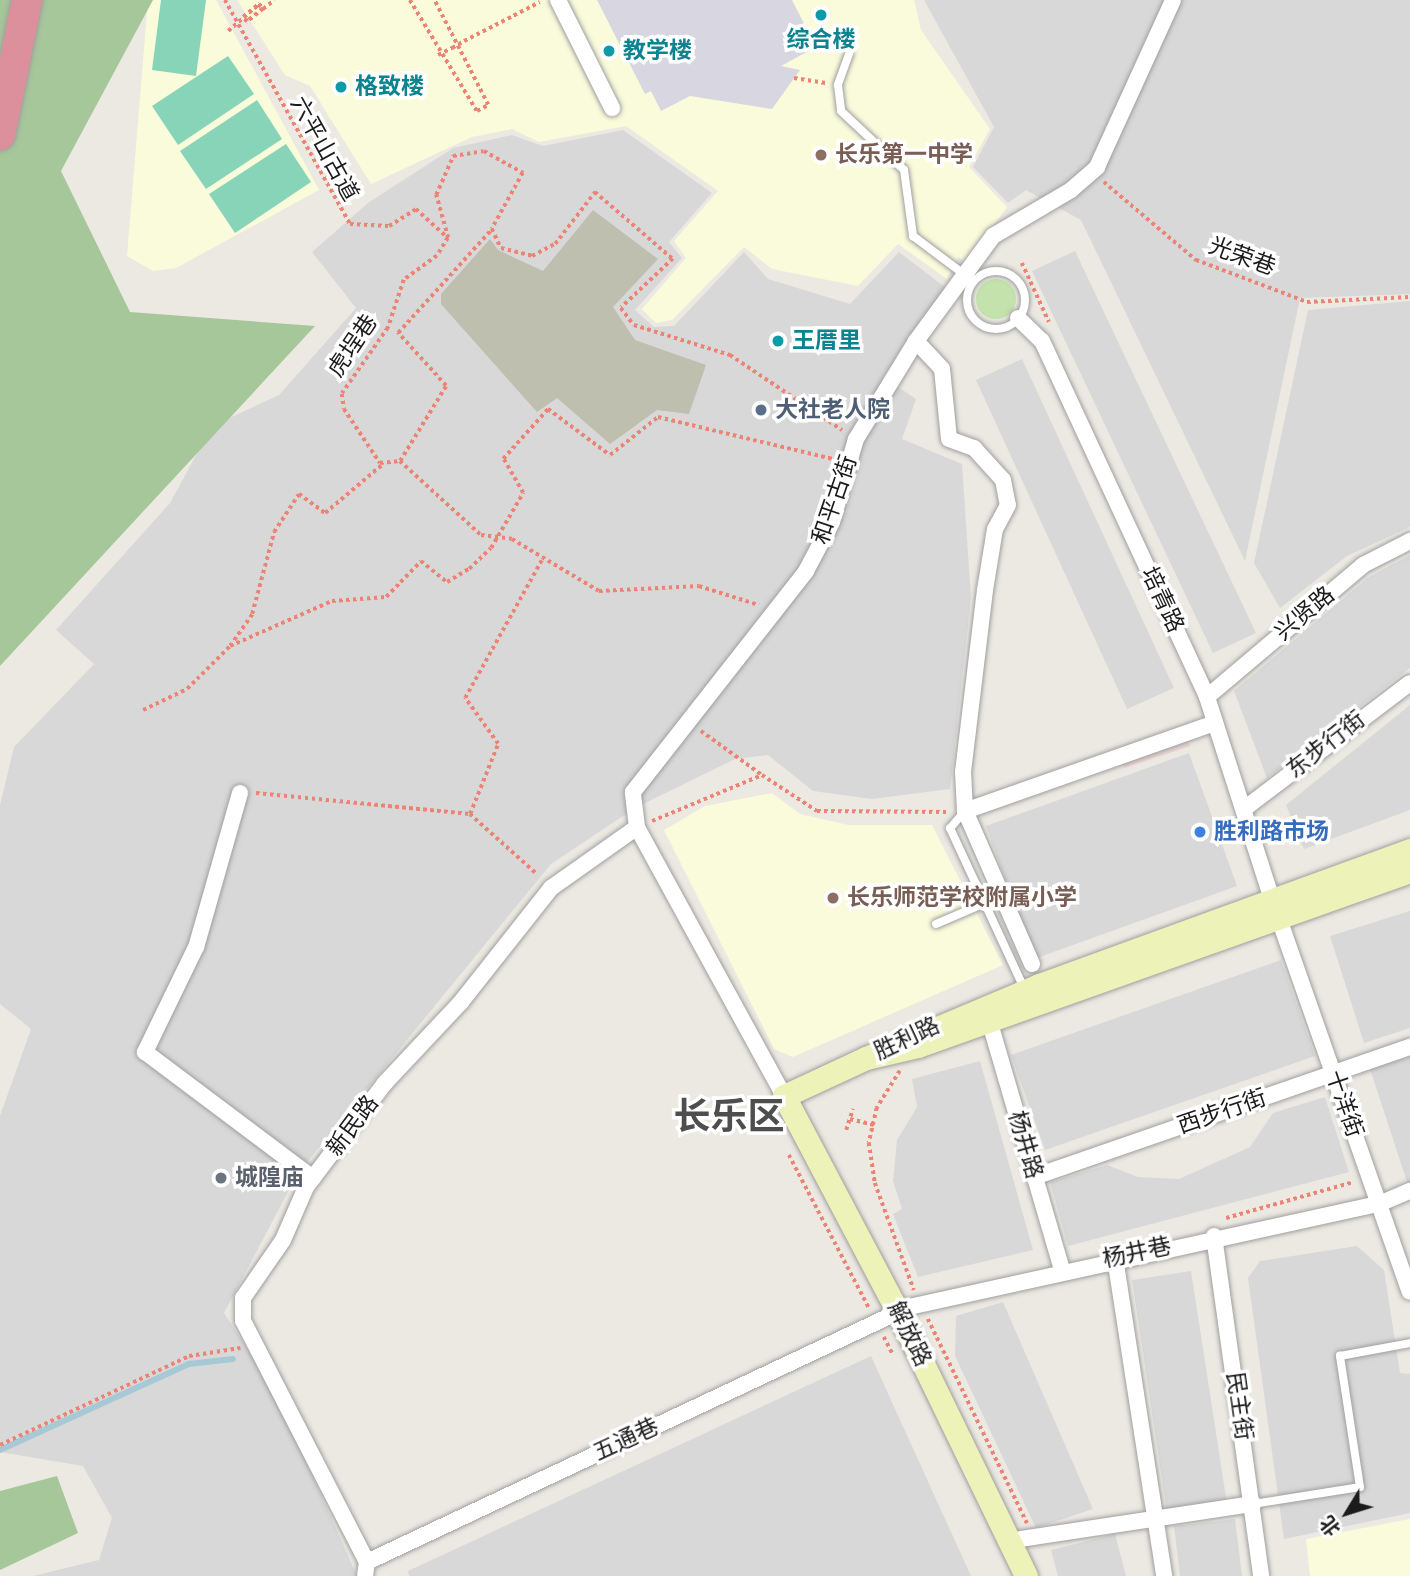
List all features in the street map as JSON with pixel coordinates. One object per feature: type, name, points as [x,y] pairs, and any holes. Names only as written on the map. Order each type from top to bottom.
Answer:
[{"type":"highway","points":[[0,135],[27,3]]},
{"type":"main road","name":"胜利路","points":[[866,1058],[989,1020],[1275,907],[1410,850]]},
{"type":"main road","name":"胜利路","points":[[866,1058],[1025,990],[1275,907],[1410,871]]},
{"type":"main road","points":[[784,1096],[866,1058]]},
{"type":"main road","name":"解放路","points":[[784,1096],[898,1312],[1026,1576]]},
{"type":"street","points":[[558,0],[612,108]]},
{"type":"street","points":[[1092,171],[1125,117],[1173,0]]},
{"type":"street","name":"和平古街","points":[[637,827],[633,792],[691,724],[776,614],[820,548],[856,439],[916,341],[969,279],[993,236],[1092,171]]},
{"type":"street","name":"培青路","points":[[1018,318],[1042,341],[1207,697],[1275,907]]},
{"type":"street","points":[[916,341],[942,369],[949,439],[974,448],[1003,480],[1008,505],[995,529],[962,772],[965,811],[1032,964]]},
{"type":"street","name":"兴贤路","points":[[1207,697],[1363,565],[1410,541]]},
{"type":"street","name":"东步行街","points":[[1244,809],[1410,682]]},
{"type":"street","points":[[965,811],[1215,723]]},
{"type":"street","points":[[240,793],[195,947],[145,1052],[313,1178]]},
{"type":"street","points":[[637,827],[784,1096]]},
{"type":"street","name":"新民路","points":[[366,1569],[257,1342],[243,1321],[243,1298],[283,1240],[313,1178],[551,888],[637,827]]},
{"type":"street","name":"十洋街","points":[[1275,907],[1410,1292]]},
{"type":"street","name":"杨井路","points":[[989,1020],[1062,1270]]},
{"type":"street","name":"西步行街","points":[[1034,1177],[1410,1047]]},
{"type":"street","name":"杨井巷","points":[[898,1312],[920,1304],[1115,1258],[1379,1204],[1410,1191]]},
{"type":"street","name":"民主街","points":[[1214,1236],[1261,1576]]},
{"type":"street","points":[[1115,1258],[1164,1576]]},
{"type":"street","name":"五通巷","points":[[366,1569],[898,1312]]},
{"type":"street","points":[[1027,1538],[1253,1504]]},
{"type":"lane","points":[[849,54],[838,85],[841,111],[854,128],[904,170],[913,236],[969,279]]},
{"type":"lane","points":[[997,270],[1014,277],[1025,301],[1018,318],[1003,328],[977,323],[967,307],[969,279],[997,270]]},
{"type":"lane","points":[[965,811],[950,828],[1025,990]]},
{"type":"lane","points":[[936,924],[985,903]]},
{"type":"lane","points":[[1253,1504],[1360,1487],[1340,1356],[1410,1343]]},
{"type":"path","name":"六平山古道","points":[[225,0],[342,217],[374,228],[416,209],[448,238]]},
{"type":"path","points":[[247,22],[274,0]]},
{"type":"path","points":[[410,0],[438,55],[456,74],[477,111],[488,104],[434,0]]},
{"type":"path","points":[[438,55],[544,0]]},
{"type":"path","points":[[243,17],[259,4],[263,9]]},
{"type":"path","points":[[243,17],[259,4],[263,9]]},
{"type":"path","points":[[228,31],[259,4],[263,9],[247,22]]},
{"type":"path","points":[[243,17],[247,22]]},
{"type":"path","points":[[794,78],[838,85]]},
{"type":"path","points":[[143,710],[187,689],[230,646],[252,614],[274,532],[299,494],[325,513],[383,464],[400,461],[446,386],[398,333],[492,229],[523,173],[484,151],[453,156],[436,195],[448,238]]},
{"type":"path","name":"光荣巷","points":[[1092,171],[1196,260],[1307,302],[1410,297]]},
{"type":"path","points":[[492,229],[501,248],[532,256],[555,244],[596,192],[673,259],[621,308],[634,325],[730,355],[856,439]]},
{"type":"path","name":"虎埕巷","points":[[383,464],[351,421],[342,394],[388,328],[404,280],[436,256],[448,238]]},
{"type":"path","points":[[1022,263],[1052,327]]},
{"type":"path","points":[[230,646],[332,601],[386,597],[421,561],[447,582],[476,562],[499,533],[523,493],[503,459],[548,409],[610,454],[658,417],[848,463]]},
{"type":"path","points":[[400,461],[481,535],[499,533],[598,591],[699,586],[776,614]]},
{"type":"path","points":[[470,814],[498,744],[465,698],[543,558]]},
{"type":"path","points":[[691,724],[817,811],[965,811]]},
{"type":"path","points":[[637,827],[762,775]]},
{"type":"path","points":[[240,793],[470,814],[551,888]]},
{"type":"path","points":[[911,1063],[887,1087],[874,1125],[875,1183],[920,1304]]},
{"type":"path","points":[[846,1130],[853,1109]]},
{"type":"path","points":[[850,1119],[874,1125]]},
{"type":"path","points":[[789,1155],[900,1367]]},
{"type":"path","points":[[1222,1219],[1360,1180]]},
{"type":"path","points":[[913,1289],[926,1286]]},
{"type":"path","points":[[937,1310],[925,1312],[1027,1538]]},
{"type":"path","points":[[0,1445],[189,1356],[257,1342]]},
{"type":"shaded area","points":[[148,0],[216,0],[319,190],[176,268],[153,271],[127,256]]},
{"type":"shaded area","name":"长乐第一中学","points":[[237,0],[914,0],[921,30],[990,129],[969,167],[1007,207],[966,262],[958,257],[947,279],[898,244],[858,286],[772,269],[744,247],[672,320],[656,323],[642,309],[686,258],[674,241],[718,191],[626,126],[539,142],[512,129],[472,137],[371,184],[310,86],[285,75]]},
{"type":"shaded area","points":[[597,0],[792,0],[816,47],[781,66],[800,70],[772,109],[690,96],[661,111],[651,91],[645,94]]},
{"type":"shaded area","points":[[924,0],[1410,0],[1410,294],[1300,298],[1245,561],[1081,220],[1026,190],[1008,203],[973,167],[994,127]]},
{"type":"shaded area","points":[[623,130],[712,193],[669,242],[682,258],[635,310],[654,327],[674,326],[744,252],[768,279],[850,304],[899,252],[950,291],[883,377],[916,399],[902,439],[962,464],[971,598],[950,789],[872,799],[813,791],[768,755],[735,759],[635,808],[551,864],[298,1173],[224,1313],[276,1393],[357,1576],[33,1576],[99,1560],[112,1518],[83,1466],[0,1452],[0,1116],[31,1029],[0,1004],[0,805],[14,747],[94,664],[56,630],[170,503],[212,426],[279,395],[356,308],[312,252],[368,203],[453,148],[512,135],[543,146]]},
{"type":"shaded area","points":[[593,210],[658,259],[613,307],[635,340],[706,365],[689,414],[657,410],[610,444],[557,398],[537,412],[441,304],[441,294],[490,239],[498,250],[543,271]]},
{"type":"shaded area","points":[[1075,251],[1256,633],[1213,653],[1032,271]]},
{"type":"shaded area","points":[[1410,301],[1410,527],[1347,556],[1280,608],[1254,563],[1308,310]]},
{"type":"shaded area","points":[[1022,359],[1174,688],[1127,709],[976,380]]},
{"type":"shaded area","points":[[1410,555],[1410,668],[1267,778],[1234,691],[1369,577]]},
{"type":"shaded area","points":[[1410,705],[1410,810],[1304,849],[1286,805]]},
{"type":"shaded area","points":[[1184,730],[1190,746],[1124,768],[1118,752]]},
{"type":"shaded area","points":[[1189,753],[1237,886],[1034,959],[986,826]]},
{"type":"shaded area","name":"长乐师范学校附属小学","points":[[772,793],[800,814],[848,825],[932,825],[1003,965],[793,1057],[774,1049],[664,830],[705,806]]},
{"type":"shaded area","points":[[1410,911],[1410,1028],[1364,1043],[1330,936]]},
{"type":"shaded area","points":[[1281,960],[1315,1056],[1045,1150],[1011,1055]]},
{"type":"shaded area","points":[[1410,1057],[1410,1191],[1370,1069]]},
{"type":"shaded area","points":[[980,1061],[1033,1250],[918,1277],[893,1214],[902,1209],[893,1181],[897,1140],[917,1107],[912,1079]]},
{"type":"shaded area","points":[[1325,1097],[1349,1172],[1068,1246],[1050,1182],[1107,1165],[1138,1177],[1179,1179],[1250,1147],[1273,1113]]},
{"type":"shaded area","points":[[1357,1246],[1384,1270],[1400,1373],[1410,1374],[1410,1513],[1284,1539],[1248,1278],[1260,1261]]},
{"type":"shaded area","points":[[1191,1271],[1227,1504],[1167,1513],[1132,1280]]},
{"type":"shaded area","points":[[1003,1302],[1093,1509],[1036,1528],[955,1356],[956,1316]]},
{"type":"shaded area","points":[[871,1356],[971,1576],[409,1576],[408,1571]]},
{"type":"shaded area","points":[[1235,1519],[1242,1576],[1180,1576],[1174,1526]]},
{"type":"shaded area","points":[[1410,1519],[1410,1576],[1310,1576],[1306,1539]]},
{"type":"shaded area","points":[[1115,1534],[1126,1576],[1058,1576],[1051,1550]]},
{"type":"green space","points":[[0,0],[153,0],[61,171],[130,312],[315,326],[0,666]]},
{"type":"green space","points":[[161,0],[206,0],[196,76],[152,70]]},
{"type":"green space","points":[[228,56],[254,94],[178,145],[152,106]]},
{"type":"green space","points":[[257,100],[282,139],[206,189],[180,151]]},
{"type":"green space","points":[[286,144],[311,182],[235,233],[209,194]]},
{"type":"green space","points":[[996,279],[1010,285],[1016,299],[1010,313],[996,319],[982,313],[976,299],[982,285]]},
{"type":"green space","points":[[57,1476],[78,1533],[0,1570],[0,1491]]},
{"type":"waterway","points":[[0,1450],[189,1364],[233,1359]]},
{"type":"place","name":"综合楼","points":[[821,15]]},
{"type":"place","name":"教学楼","points":[[609,51]]},
{"type":"place","name":"格致楼","points":[[341,87]]},
{"type":"place","name":"长乐第一中学","points":[[821,155]]},
{"type":"place","name":"王厝里","points":[[778,341]]},
{"type":"place","name":"大社老人院","points":[[761,410]]},
{"type":"place","name":"胜利路市场","points":[[1200,832]]},
{"type":"place","name":"长乐师范学校附属小学","points":[[833,898]]},
{"type":"place","name":"城隍庙","points":[[221,1178]]},
{"type":"district","name":"长乐区","points":[[729,1117]]}]
